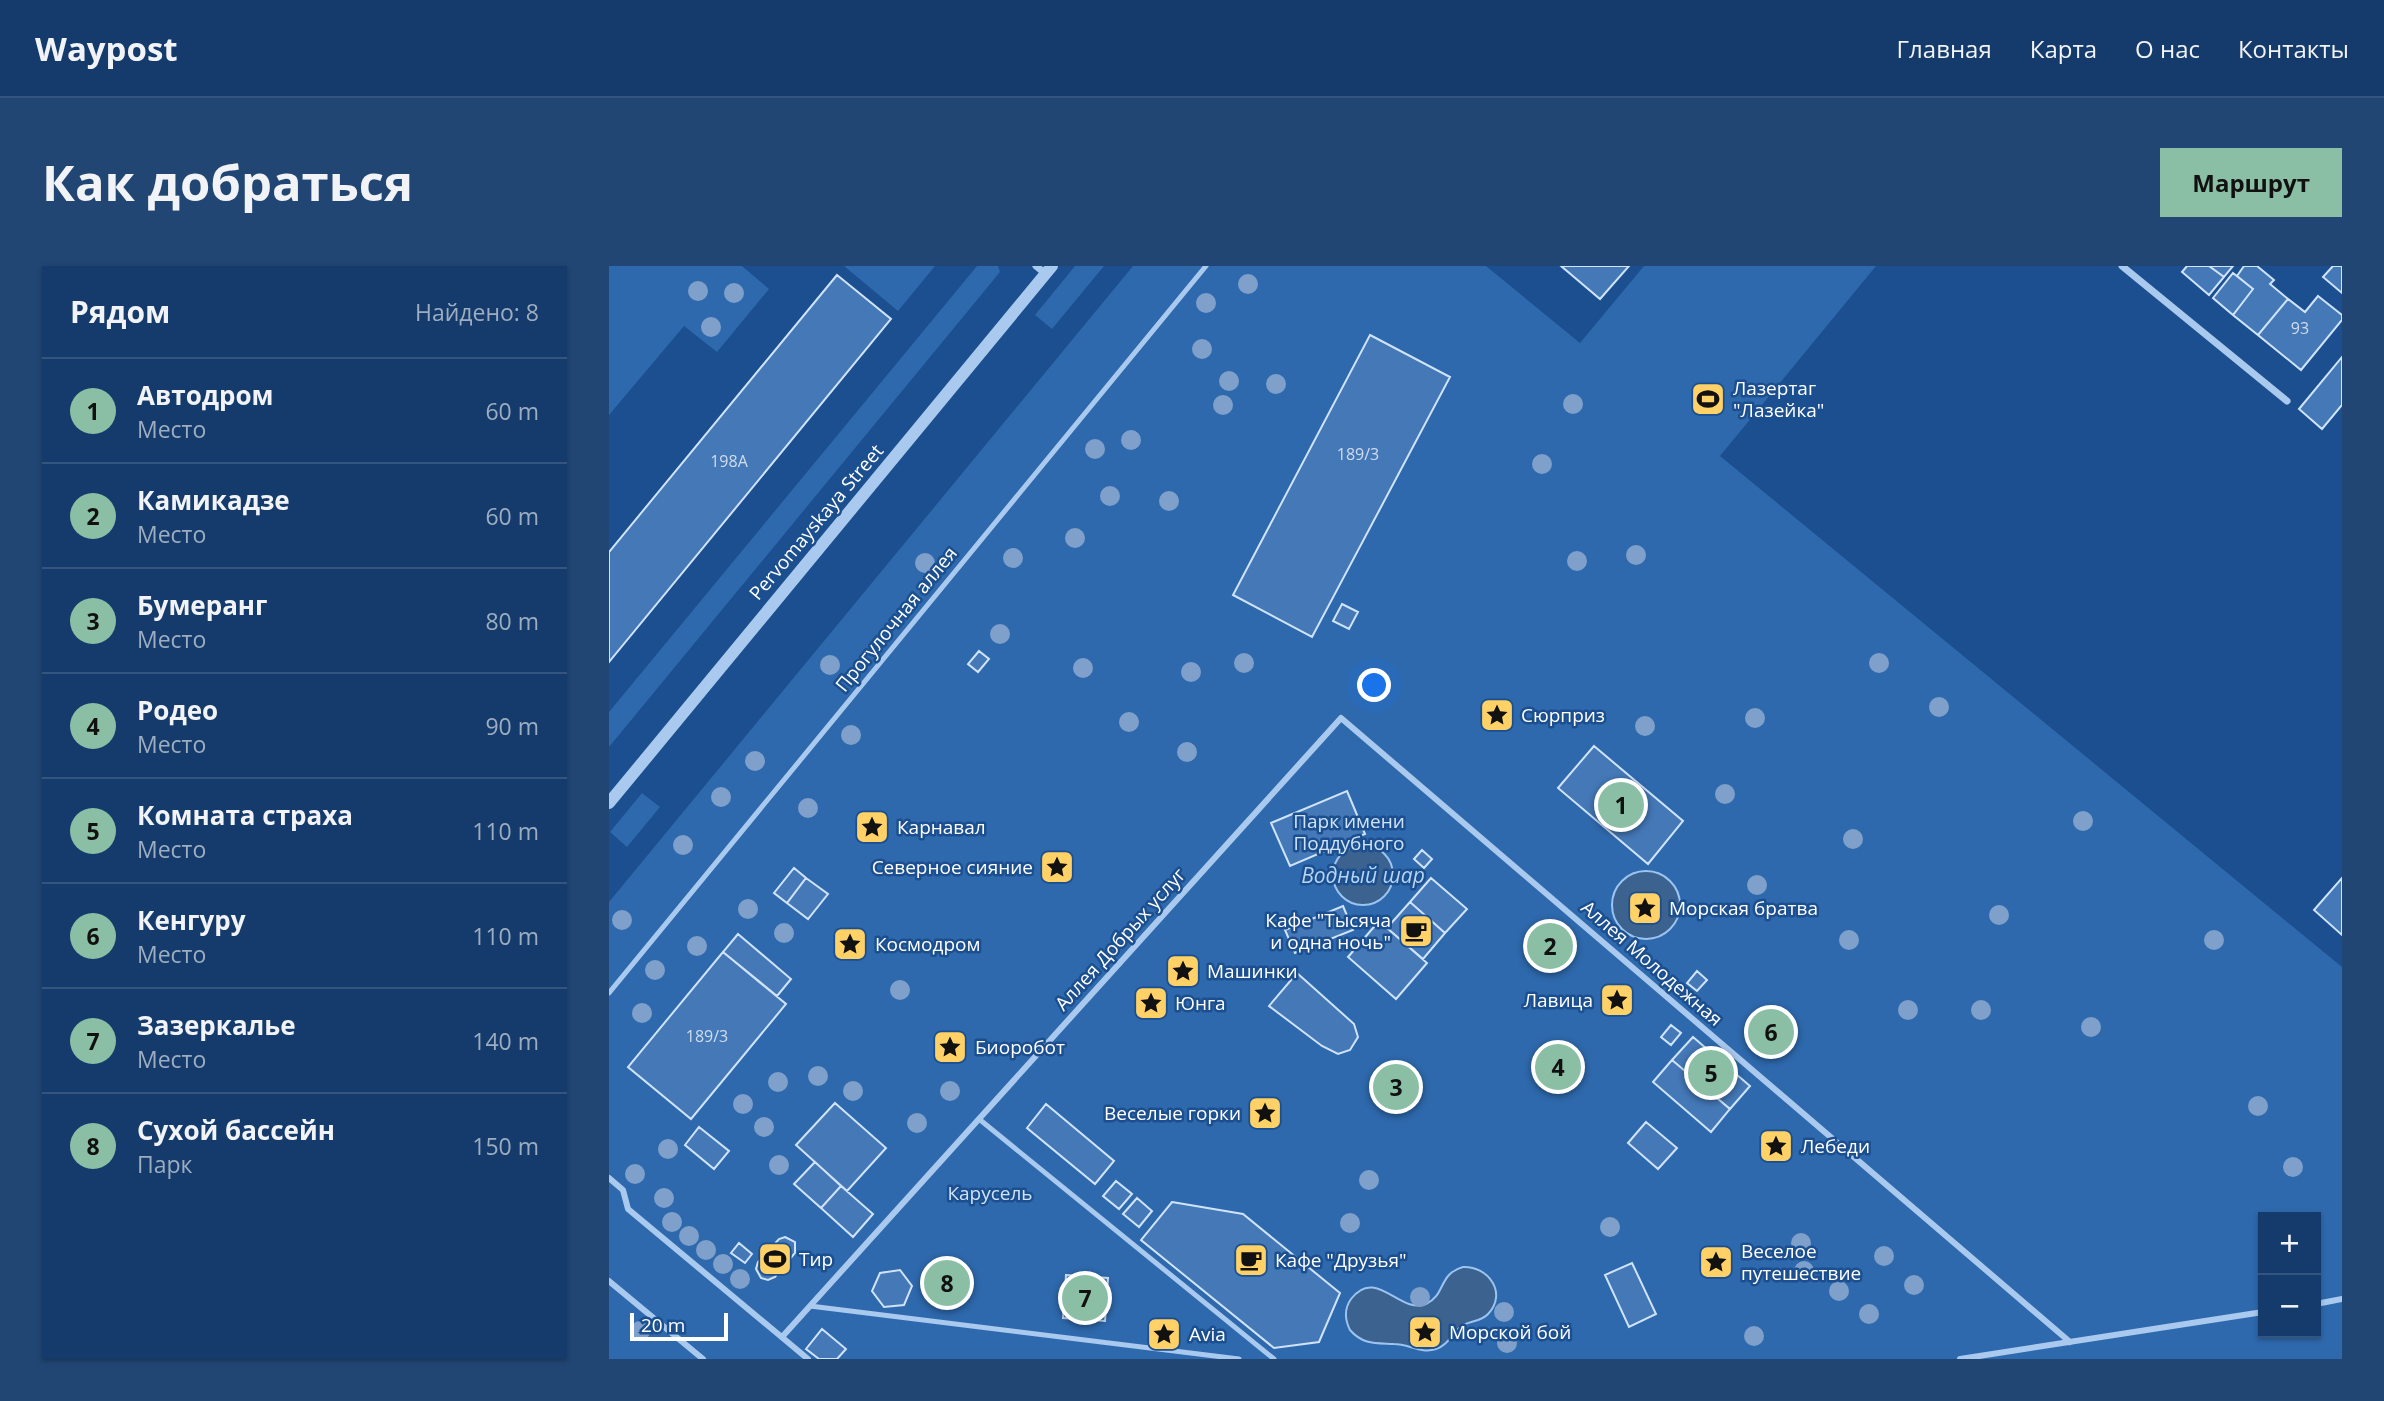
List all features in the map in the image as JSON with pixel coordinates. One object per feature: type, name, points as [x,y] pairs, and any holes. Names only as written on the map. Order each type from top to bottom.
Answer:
[{"type":"street","points":[[2122,266],[2287,401]]},
{"type":"street","name":"Pervomayskaya Street","points":[[609,803],[1045,269]]},
{"type":"street","name":"Аллея Добрых услуг","points":[[782,1337],[1341,718]]},
{"type":"street","name":"Аллея Молодежная","points":[[1341,718],[2070,1342]]},
{"type":"street","points":[[609,1178],[623,1190],[628,1209],[808,1359]]},
{"type":"street","points":[[609,1281],[702,1359]]},
{"type":"street","points":[[2321,1303],[2342,1300]]},
{"type":"street","points":[[1960,1359],[2258,1313]]},
{"type":"lane","name":"Прогулочная аллея","points":[[609,993],[1206,266]]},
{"type":"lane","points":[[979,1119],[1274,1359]]},
{"type":"lane","points":[[810,1306],[1238,1359]]},
{"type":"green space","points":[[609,266],[742,266],[769,289],[717,352],[684,326],[609,415]]},
{"type":"green space","points":[[844,266],[935,266],[898,311]]},
{"type":"green space","points":[[977,266],[998,266],[1000,272],[609,747],[609,712]]},
{"type":"green space","points":[[1075,266],[1104,266],[1052,329],[1035,315]]},
{"type":"green space","name":"Парк имени Поддубного","points":[[1133,266],[1486,266],[1580,343],[1644,266],[1876,266],[1720,456],[2342,967],[2342,1359],[609,1359],[609,902]]},
{"type":"green space","points":[[642,793],[660,807],[627,847],[610,832]]},
{"type":"water","name":"Водный шар","points":[[1357,845],[1369,845],[1388,858],[1393,875],[1391,887],[1380,900],[1369,905],[1357,905],[1338,892],[1333,881],[1333,869],[1346,850]]},
{"type":"water","points":[[1646,871],[1659,874],[1670,881],[1677,892],[1680,905],[1677,918],[1670,929],[1659,936],[1646,939],[1633,936],[1622,929],[1615,918],[1612,905],[1615,892],[1622,881],[1633,874]]},
{"type":"water","points":[[1463,1267],[1480,1271],[1492,1282],[1496,1298],[1494,1306],[1485,1317],[1459,1328],[1440,1347],[1425,1350],[1399,1344],[1370,1342],[1350,1330],[1346,1318],[1347,1307],[1360,1290],[1370,1287],[1416,1306],[1426,1304],[1437,1295],[1449,1274]]},
{"type":"building","points":[[1561,266],[1629,266],[1600,299]]},
{"type":"building","points":[[2187,266],[2209,266],[2224,277],[2209,295],[2182,272]]},
{"type":"building","points":[[2209,266],[2233,266],[2224,277]]},
{"type":"building","points":[[2244,266],[2257,266],[2274,280],[2270,284],[2288,299],[2258,335],[2233,315],[2253,289],[2237,276]]},
{"type":"building","points":[[2333,266],[2342,266],[2342,293],[2323,277]]},
{"type":"building","points":[[2233,273],[2253,289],[2233,315],[2213,298]]},
{"type":"building","points":[[837,275],[891,319],[609,662],[609,552]]},
{"type":"building","points":[[2318,296],[2342,315],[2342,320],[2301,370],[2258,335],[2288,299],[2305,312]]},
{"type":"building","points":[[1370,335],[1450,377],[1312,637],[1233,595]]},
{"type":"building","points":[[2342,357],[2342,405],[2322,429],[2299,409]]},
{"type":"building","points":[[1342,604],[1358,612],[1349,629],[1333,621]]},
{"type":"building","points":[[979,651],[989,659],[978,672],[968,664]]},
{"type":"building","points":[[1594,746],[1683,821],[1648,864],[1558,788]]},
{"type":"building","points":[[1347,791],[1365,834],[1290,866],[1271,823]]},
{"type":"building","points":[[1422,850],[1432,859],[1424,868],[1414,859]]},
{"type":"building","points":[[794,868],[806,878],[787,903],[774,893]]},
{"type":"building","points":[[806,878],[828,894],[808,919],[787,903]]},
{"type":"building","points":[[1431,878],[1467,909],[1445,933],[1410,902]]},
{"type":"building","points":[[2342,878],[2342,935],[2314,910]]},
{"type":"building","name":"Кафе \"Тысяча и одна ночь\"","points":[[1410,902],[1445,933],[1423,959],[1387,928]]},
{"type":"building","points":[[1343,906],[1353,930],[1295,953],[1285,930]]},
{"type":"building","points":[[1379,921],[1427,963],[1396,999],[1348,957]]},
{"type":"building","points":[[738,934],[791,979],[777,996],[723,952]]},
{"type":"building","points":[[723,952],[786,1004],[691,1119],[628,1067]]},
{"type":"building","points":[[1697,971],[1707,980],[1697,991],[1687,983]]},
{"type":"building","points":[[1297,973],[1354,1024],[1358,1037],[1350,1050],[1338,1054],[1322,1046],[1269,1006]]},
{"type":"building","points":[[1671,1025],[1681,1033],[1671,1045],[1661,1037]]},
{"type":"building","points":[[1693,1037],[1750,1086],[1730,1109],[1672,1060]]},
{"type":"building","points":[[1672,1060],[1730,1109],[1711,1132],[1653,1082]]},
{"type":"building","points":[[835,1103],[886,1148],[847,1191],[796,1145]]},
{"type":"building","points":[[1046,1104],[1114,1161],[1095,1184],[1027,1128]]},
{"type":"building","points":[[1646,1122],[1677,1148],[1658,1169],[1628,1143]]},
{"type":"building","points":[[699,1127],[729,1151],[714,1169],[685,1145]]},
{"type":"building","points":[[815,1162],[841,1186],[821,1208],[794,1184]]},
{"type":"building","points":[[1116,1181],[1132,1194],[1119,1209],[1103,1196]]},
{"type":"building","points":[[841,1186],[873,1214],[853,1237],[821,1208]]},
{"type":"building","points":[[1137,1198],[1152,1211],[1139,1227],[1123,1214]]},
{"type":"building","points":[[1172,1202],[1243,1214],[1340,1293],[1319,1342],[1274,1348],[1141,1240]]},
{"type":"building","name":"Тир","points":[[785,1237],[795,1242],[795,1253],[775,1277],[768,1280],[761,1278],[756,1269],[758,1262],[779,1239]]},
{"type":"building","points":[[739,1243],[752,1254],[745,1263],[731,1253]]},
{"type":"building","points":[[1632,1263],[1656,1314],[1629,1327],[1605,1275]]},
{"type":"building","points":[[900,1270],[912,1286],[904,1305],[884,1307],[872,1291],[880,1273]]},
{"type":"building","points":[[1066,1275],[1108,1278],[1105,1321],[1063,1318]]},
{"type":"building","points":[[822,1329],[846,1349],[837,1359],[819,1359],[806,1349]]},
{"type":"place","name":"Лазертаг \"Лазейка\"","points":[[1708,399]]},
{"type":"place","name":"Сюрприз","points":[[1497,715]]},
{"type":"place","name":"Автодром","points":[[1621,805]]},
{"type":"place","name":"Карнавал","points":[[872,827]]},
{"type":"place","name":"Северное сияние","points":[[1057,867]]},
{"type":"place","name":"Морская братва","points":[[1645,908]]},
{"type":"place","name":"Кафе \"Тысяча и одна ночь\"","points":[[1416,931]]},
{"type":"place","name":"Космодром","points":[[850,944]]},
{"type":"place","name":"Камикадзе","points":[[1550,946]]},
{"type":"place","name":"Машинки","points":[[1183,971]]},
{"type":"place","name":"Лавица","points":[[1617,1000]]},
{"type":"place","name":"Юнга","points":[[1151,1003]]},
{"type":"place","name":"Кенгуру","points":[[1771,1032]]},
{"type":"place","name":"Биоробот","points":[[950,1047]]},
{"type":"place","name":"Родео","points":[[1558,1067]]},
{"type":"place","name":"Комната страха","points":[[1711,1073]]},
{"type":"place","name":"Бумеранг","points":[[1396,1087]]},
{"type":"place","name":"Веселые горки","points":[[1265,1113]]},
{"type":"place","name":"Лебеди","points":[[1776,1146]]},
{"type":"place","name":"Тир","points":[[775,1259]]},
{"type":"place","name":"Кафе \"Друзья\"","points":[[1251,1260]]},
{"type":"place","name":"Веселое путешествие","points":[[1716,1262]]},
{"type":"place","name":"Сухой бассейн","points":[[947,1283]]},
{"type":"place","name":"Зазеркалье","points":[[1085,1298]]},
{"type":"place","name":"Морской бой","points":[[1425,1332]]},
{"type":"place","name":"Avia","points":[[1164,1334]]},
{"type":"park label","name":"Карусель","points":[[990,1193]]}]
